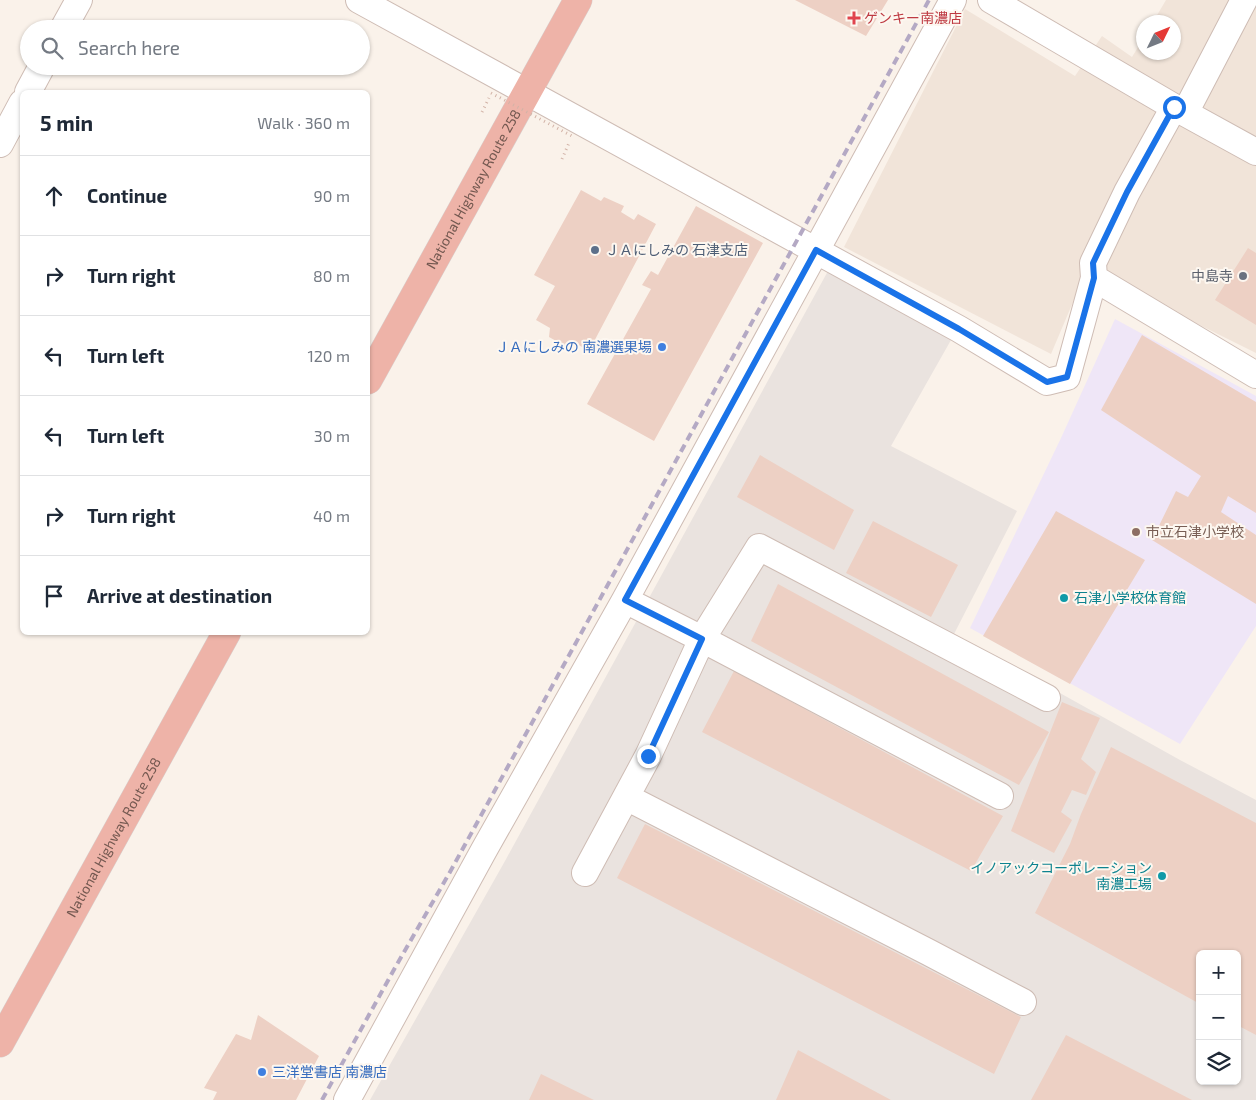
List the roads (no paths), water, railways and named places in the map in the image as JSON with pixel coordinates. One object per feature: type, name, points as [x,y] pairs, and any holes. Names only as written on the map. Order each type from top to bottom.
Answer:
[{"type":"highway","name":"National Highway Route 258","points":[[370,376],[578,0]]},
{"type":"highway","name":"National Highway Route 258","points":[[0,1043],[225,635]]},
{"type":"street","points":[[68,20],[78,0]]},
{"type":"street","points":[[359,0],[959,329],[1047,382],[1067,377],[1094,278],[1093,263],[1127,192],[1180,110],[1244,0]]},
{"type":"street","points":[[347,1100],[489,841],[625,600],[953,0]]},
{"type":"street","points":[[990,0],[1256,152]]},
{"type":"street","points":[[29,90],[37,75]]},
{"type":"street","points":[[0,144],[20,107]]},
{"type":"street","points":[[1094,278],[1256,375]]},
{"type":"street","points":[[585,873],[648,756],[702,639],[759,547],[1047,698]]},
{"type":"street","points":[[625,600],[1000,796]]},
{"type":"street","points":[[626,797],[1023,1002]]},
{"type":"railway","points":[[322,1100],[450,872],[929,0]]},
{"type":"place","name":"ゲンキー南濃店","points":[[854,18]]},
{"type":"place","name":"ＪＡにしみの 石津支店","points":[[595,250]]},
{"type":"place","name":"中島寺","points":[[1243,276]]},
{"type":"place","name":"ＪＡにしみの 南濃選果場","points":[[662,347]]},
{"type":"place","name":"市立石津小学校","points":[[1136,532]]},
{"type":"place","name":"石津小学校体育館","points":[[1064,598]]},
{"type":"place","name":"イノアックコーポレーション 南濃工場","points":[[1162,876]]},
{"type":"place","name":"三洋堂書店 南濃店","points":[[262,1072]]}]
